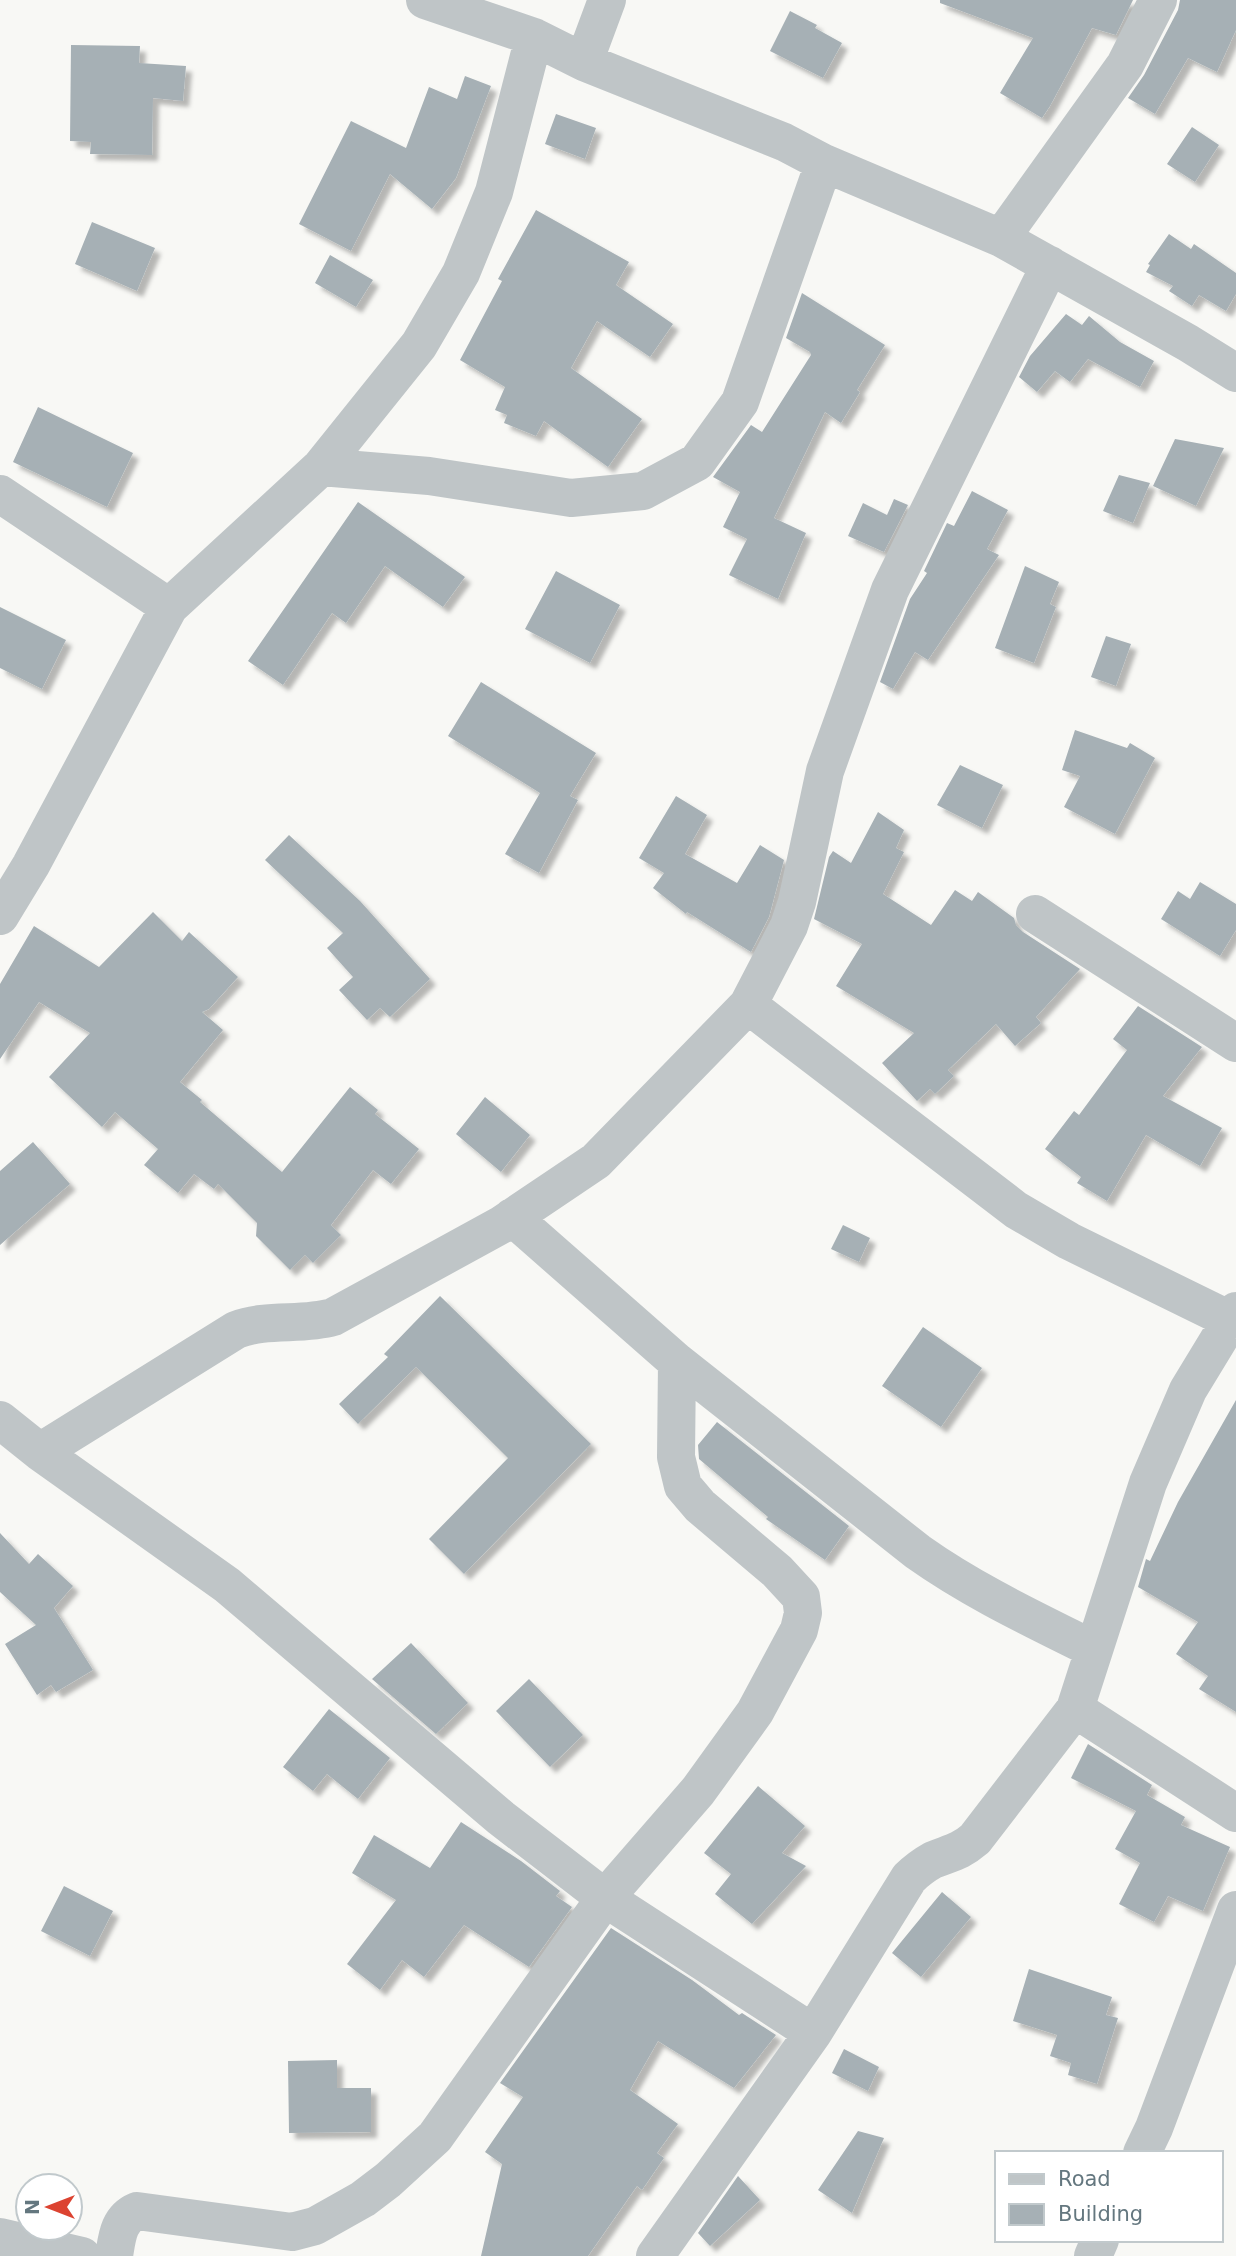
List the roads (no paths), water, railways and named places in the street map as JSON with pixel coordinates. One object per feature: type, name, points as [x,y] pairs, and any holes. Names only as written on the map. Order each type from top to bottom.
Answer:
[{"type":"street","points":[[425,0],[534,37],[584,62],[784,142],[824,163],[1001,238],[1188,343],[1236,373]]},
{"type":"street","points":[[584,62],[607,0]]},
{"type":"street","points":[[1001,238],[1125,65],[1158,0]]},
{"type":"street","points":[[0,916],[31,865],[169,607],[321,467],[419,345],[461,273],[494,192],[534,37]]},
{"type":"street","points":[[321,467],[429,476],[571,498],[643,491],[697,462],[740,402],[824,163]]},
{"type":"street","points":[[40,1452],[236,1330],[256,1324],[333,1317],[512,1217],[596,1161],[748,1005],[789,926],[797,902],[825,771],[890,590],[1050,265]]},
{"type":"street","points":[[0,494],[169,607]]},
{"type":"street","points":[[1035,914],[1236,1044]]},
{"type":"street","points":[[655,2256],[813,2034],[909,1878],[920,1868],[954,1854],[975,1839],[1075,1709],[1148,1483],[1188,1390],[1233,1316],[1069,1241],[1016,1210],[748,1005]]},
{"type":"street","points":[[512,1217],[677,1362],[907,1543],[948,1573],[982,1593],[1093,1649]]},
{"type":"street","points":[[114,2256],[119,2228],[129,2214],[137,2211],[292,2232],[314,2226],[363,2199],[388,2180],[435,2137],[605,1898],[698,1791],[755,1712],[799,1630],[803,1613],[801,1597],[777,1571],[700,1506],[683,1486],[676,1457],[677,1362]]},
{"type":"street","points":[[0,1420],[40,1452],[227,1585],[501,1818],[605,1898],[813,2034]]},
{"type":"street","points":[[1075,1709],[1236,1813]]},
{"type":"street","points":[[1143,2151],[1236,1910]]},
{"type":"street","points":[[0,2236],[82,2256]]}]
